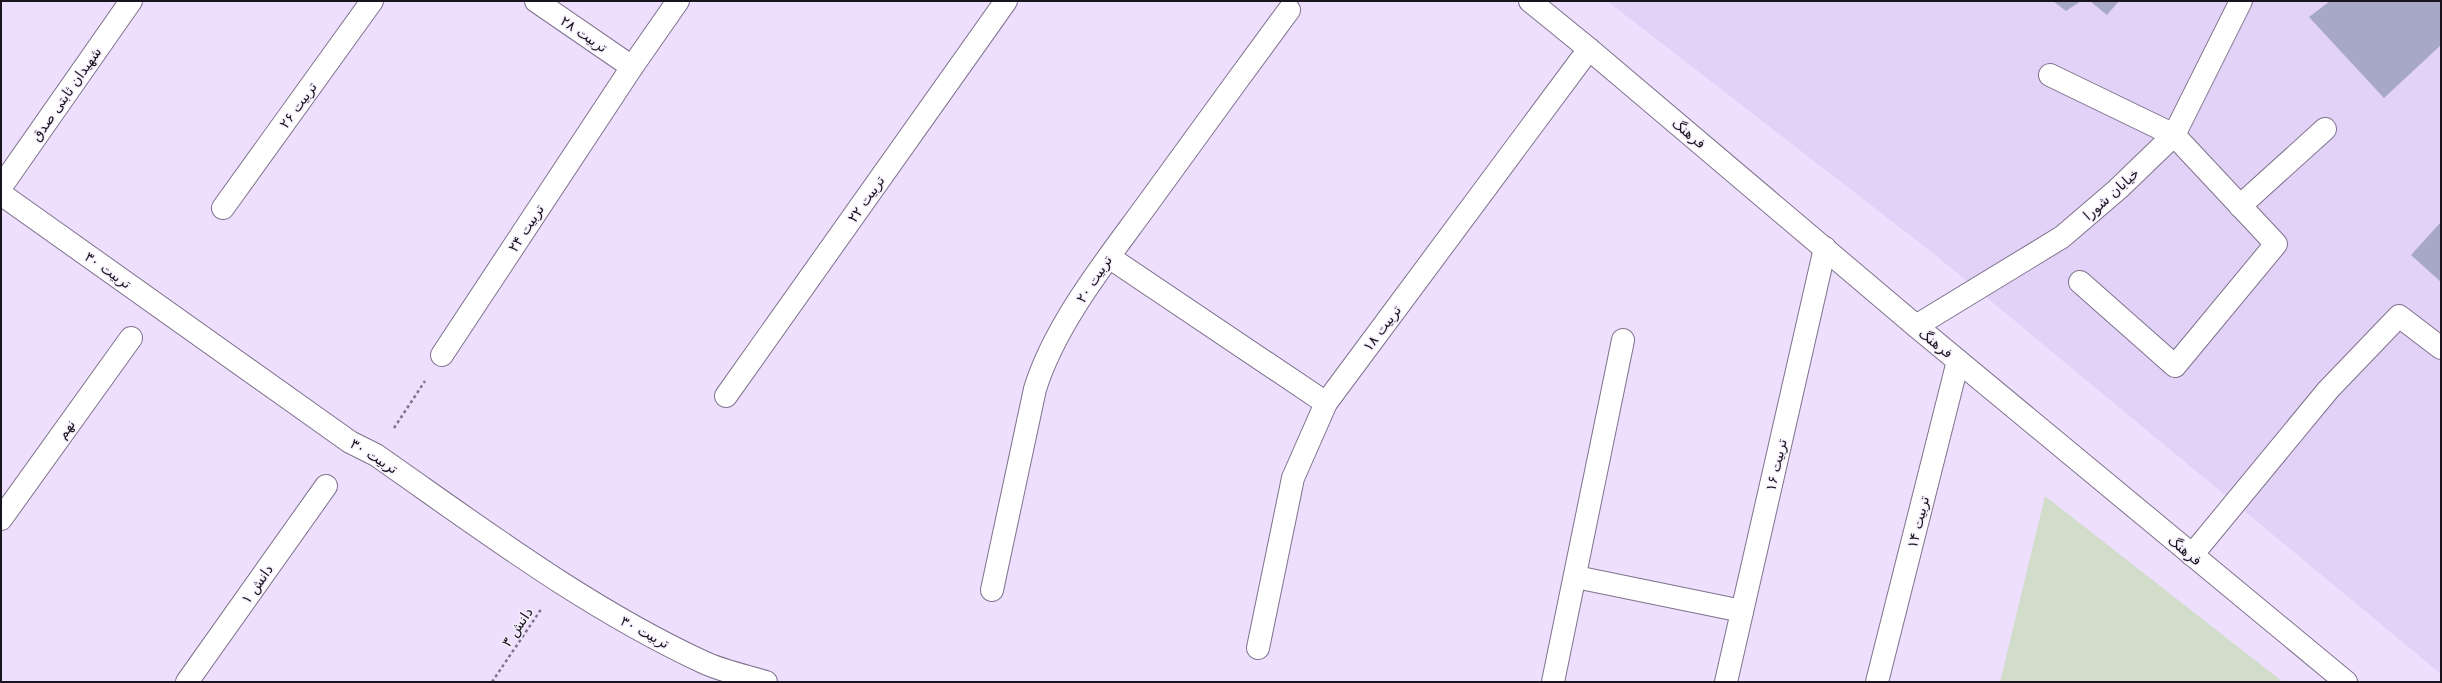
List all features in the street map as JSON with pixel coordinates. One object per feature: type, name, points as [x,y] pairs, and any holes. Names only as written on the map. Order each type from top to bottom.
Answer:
[{"type":"street","name":"شهیدان ثابتی صدق","points":[[1,187],[131,1]]},
{"type":"street","name":"تربیت ۲۶","points":[[223,208],[372,1]]},
{"type":"street","name":"تربیت ۲۸","points":[[536,1],[632,67]]},
{"type":"street","name":"تربیت ۲۴","points":[[442,356],[632,67],[678,1]]},
{"type":"street","name":"تربیت ۲۲","points":[[726,396],[1006,1]]},
{"type":"street","name":"فرهنگ","points":[[1530,1],[1589,48],[1916,326],[2346,682]]},
{"type":"street","name":"خیابان شورا","points":[[1916,326],[2062,237],[2118,188],[2174,135],[2241,1]]},
{"type":"street","name":"تربیت ۲۰","points":[[992,590],[1035,389],[1043,363],[1053,342],[1109,257],[1289,10]]},
{"type":"street","name":"تربیت ۱۸","points":[[1258,648],[1293,478],[1326,404],[1589,48]]},
{"type":"street","points":[[2050,74],[2174,135],[2276,244],[2176,366],[2080,282]]},
{"type":"street","points":[[2240,206],[2325,129]]},
{"type":"street","name":"تربیت ۳۰","points":[[1,194],[350,442],[376,455],[560,583],[600,607],[704,663],[766,682]]},
{"type":"street","name":"تربیت ۱۶","points":[[1726,682],[1825,248]]},
{"type":"street","points":[[1109,257],[1326,404]]},
{"type":"street","points":[[2192,556],[2328,390],[2399,316],[2441,348]]},
{"type":"street","name":"نهم","points":[[1,519],[131,338]]},
{"type":"street","points":[[1553,682],[1576,577],[1623,340]]},
{"type":"street","name":"تربیت ۱۴","points":[[1877,682],[1958,361]]},
{"type":"street","name":"دانش ۱","points":[[187,682],[326,486]]},
{"type":"street","points":[[1576,577],[1742,611]]},
{"type":"path","points":[[376,455],[442,356]]},
{"type":"path","name":"دانش ۳","points":[[492,682],[560,583]]},
{"type":"shaded area","points":[[1607,1],[2441,1],[2441,674],[1934,254]]},
{"type":"green space","points":[[2045,496],[2283,682],[2000,682]]},
{"type":"building","points":[[2053,1],[2081,1],[2066,11]]},
{"type":"building","points":[[2090,1],[2119,1],[2107,15]]},
{"type":"building","points":[[2330,1],[2441,1],[2441,45],[2384,98],[2309,17]]},
{"type":"building","points":[[2441,222],[2441,282],[2411,255]]}]
